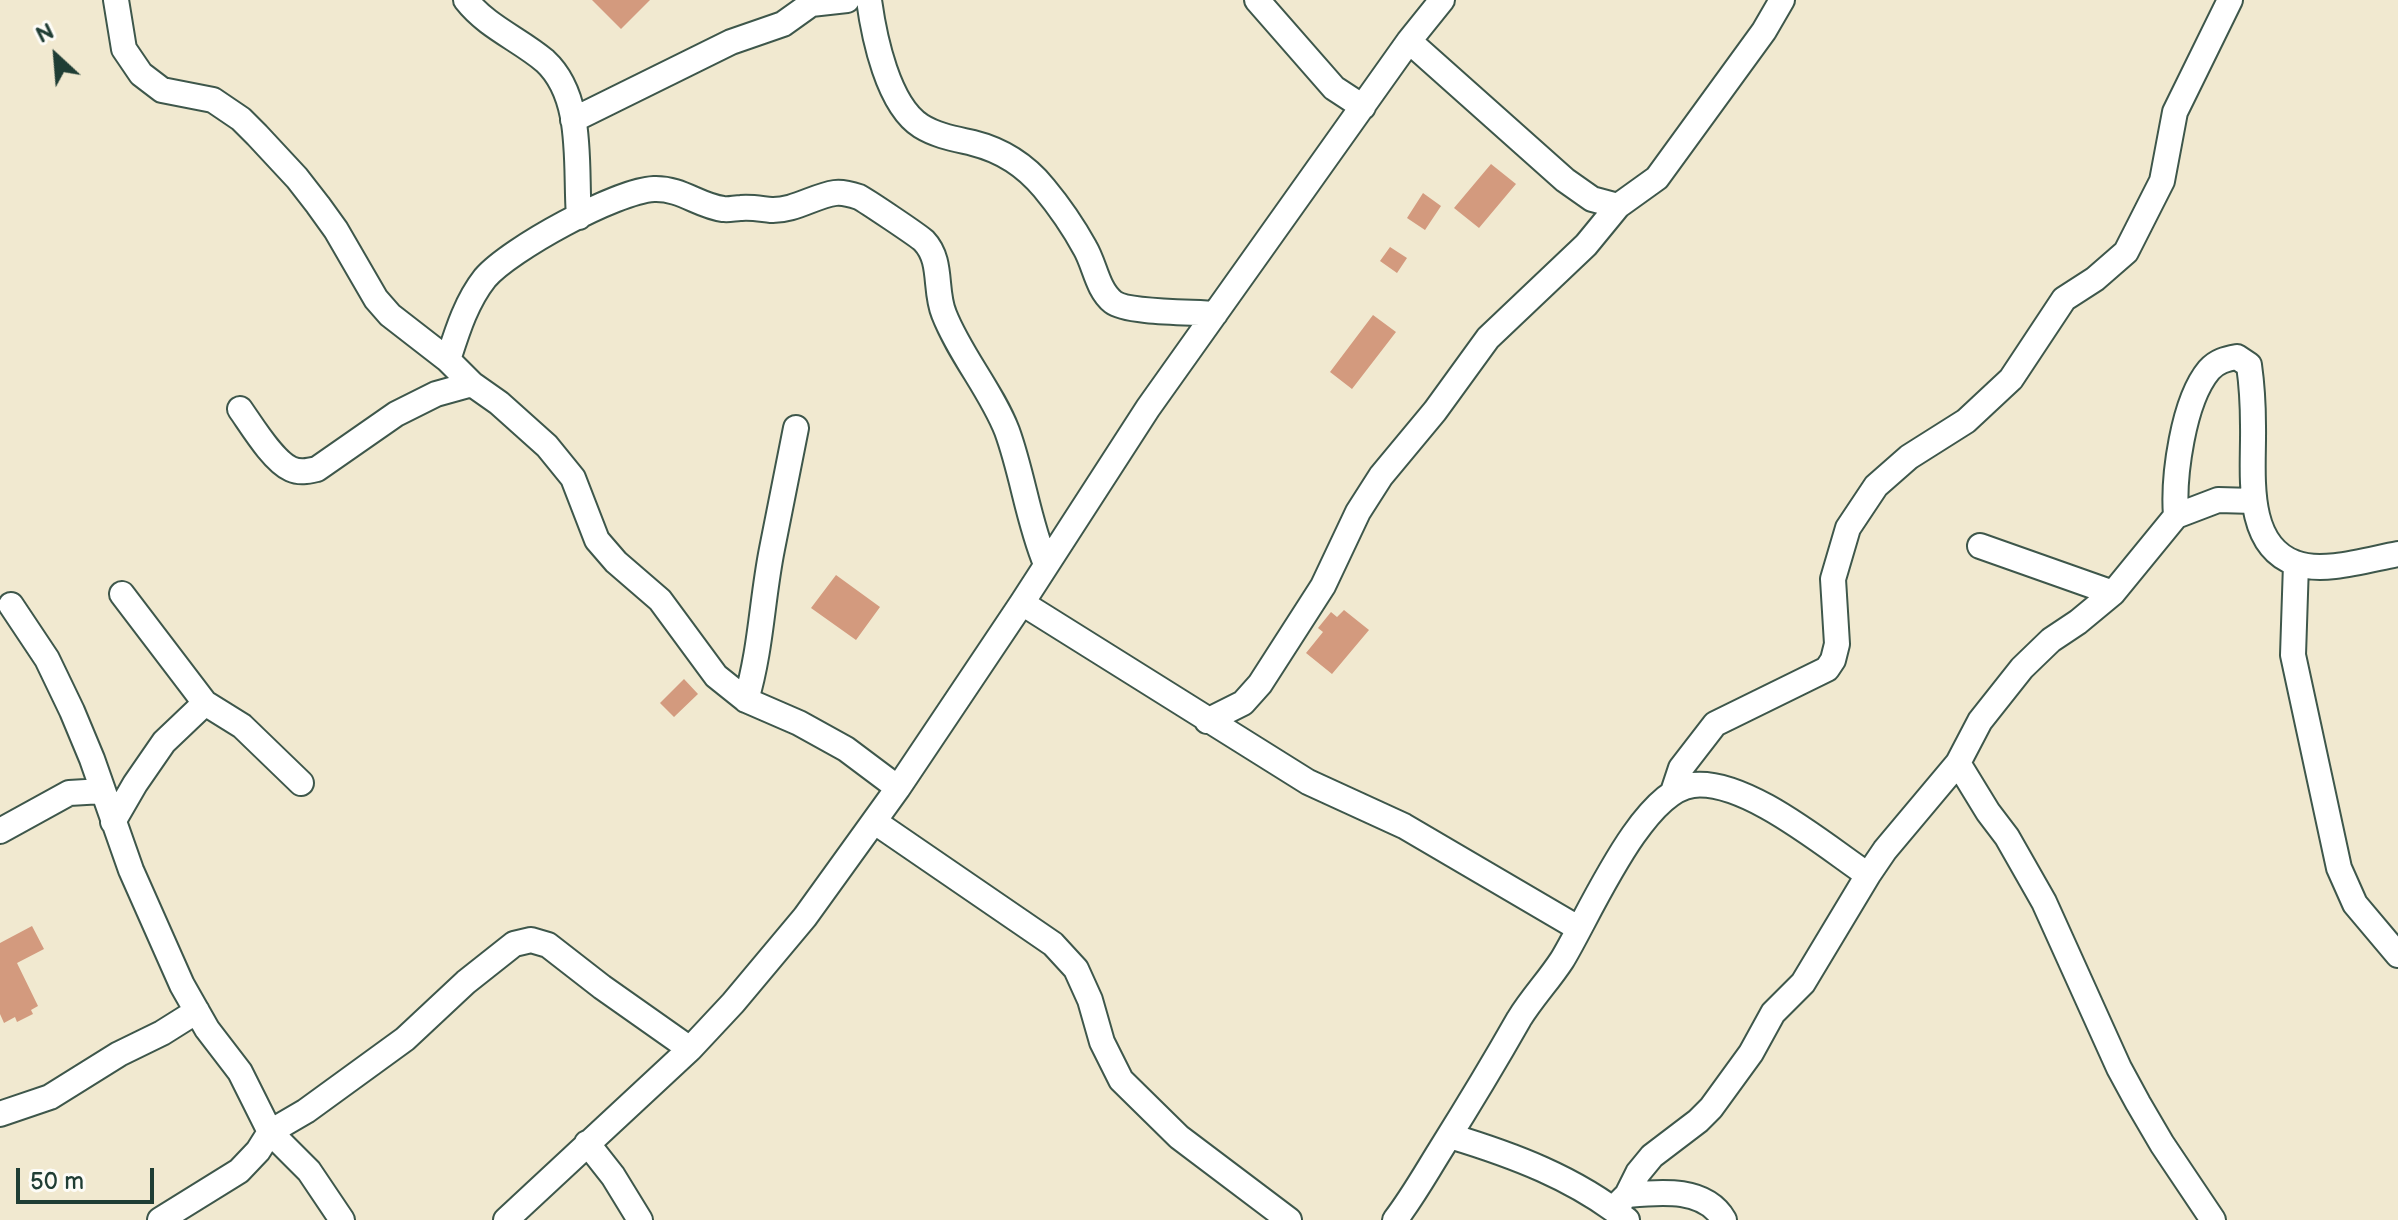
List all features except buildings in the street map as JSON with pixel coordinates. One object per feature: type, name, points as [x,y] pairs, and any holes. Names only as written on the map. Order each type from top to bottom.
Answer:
[{"type":"street","points":[[116,0],[124,49],[141,74],[154,86],[213,100],[241,119],[318,205],[376,299],[415,337],[448,360],[547,446],[573,478],[597,540],[616,562],[660,600],[716,676],[746,700],[799,723],[846,749],[898,788]]},
{"type":"street","points":[[466,0],[489,24],[546,63],[566,92],[573,120],[579,217]]},
{"type":"street","points":[[1257,0],[1334,88],[1363,107]]},
{"type":"street","points":[[506,1220],[690,1049],[805,917],[898,788],[1148,408],[1409,41],[1442,0]]},
{"type":"street","points":[[1207,721],[1243,703],[1260,684],[1323,586],[1358,512],[1381,476],[1435,411],[1488,338],[1586,245],[1618,206],[1657,178],[1764,31],[1782,0]]},
{"type":"street","points":[[1673,792],[1681,768],[1715,724],[1827,669],[1833,660],[1837,644],[1833,579],[1848,528],[1876,486],[1909,457],[1966,421],[2011,379],[2064,299],[2095,279],[2126,252],[2162,181],[2175,112],[2230,0]]},
{"type":"street","points":[[573,120],[731,42],[783,24],[811,4],[845,1],[870,7],[878,51],[906,113],[922,127],[947,138],[977,144],[1025,167],[1045,189],[1086,249],[1101,285],[1114,303],[1128,309],[1215,314]]},
{"type":"street","points":[[1409,41],[1565,180],[1592,199],[1618,206]]},
{"type":"street","points":[[448,360],[472,298],[486,278],[505,260],[579,217],[629,195],[654,189],[676,191],[725,210],[777,210],[837,193],[861,198],[921,237],[934,252],[936,289],[943,314],[1006,429],[1033,533],[1046,564]]},
{"type":"street","points":[[2176,516],[2174,492],[2184,430],[2198,390],[2209,371],[2221,360],[2237,357],[2249,365],[2253,395],[2254,501],[2262,532],[2275,550],[2296,564],[2334,567],[2398,554]]},
{"type":"street","points":[[240,409],[278,460],[291,469],[304,471],[317,469],[396,414],[422,400],[472,384]]},
{"type":"street","points":[[746,700],[755,670],[772,550],[796,428]]},
{"type":"street","points":[[1622,1208],[1638,1173],[1652,1156],[1711,1108],[1751,1053],[1773,1013],[1803,983],[1868,875],[1893,840],[1958,763],[1980,721],[2022,668],[2051,640],[2113,593],[2176,516],[2218,500],[2254,501]]},
{"type":"street","points":[[1980,546],[2113,593]]},
{"type":"street","points":[[2296,564],[2293,655],[2339,868],[2355,904],[2398,955]]},
{"type":"street","points":[[122,594],[205,703],[242,726],[301,783]]},
{"type":"street","points":[[1022,603],[1308,782],[1404,826],[1578,928]]},
{"type":"street","points":[[11,605],[47,659],[92,759],[113,822],[165,949],[197,1011],[240,1072],[270,1132],[309,1171],[342,1220]]},
{"type":"street","points":[[113,822],[164,742],[205,703]]},
{"type":"street","points":[[1958,763],[2007,837],[2044,902],[2138,1103],[2213,1220]]},
{"type":"street","points":[[1395,1220],[1450,1136],[1521,1017],[1561,960],[1621,855],[1655,807],[1673,792],[1693,785],[1721,787],[1752,798],[1868,875]]},
{"type":"street","points":[[0,831],[69,793],[103,791]]},
{"type":"street","points":[[875,822],[1053,944],[1076,969],[1090,1000],[1102,1042],[1121,1080],[1179,1137],[1289,1220]]},
{"type":"street","points":[[160,1220],[239,1171],[258,1151],[270,1132],[306,1111],[405,1039],[466,982],[514,944],[531,940],[548,945],[690,1049]]},
{"type":"street","points":[[0,1114],[50,1097],[197,1011]]},
{"type":"street","points":[[1450,1136],[1536,1166],[1622,1208],[1668,1193],[1689,1195],[1717,1209],[1724,1220]]},
{"type":"street","points":[[587,1143],[613,1176],[640,1220]]}]
